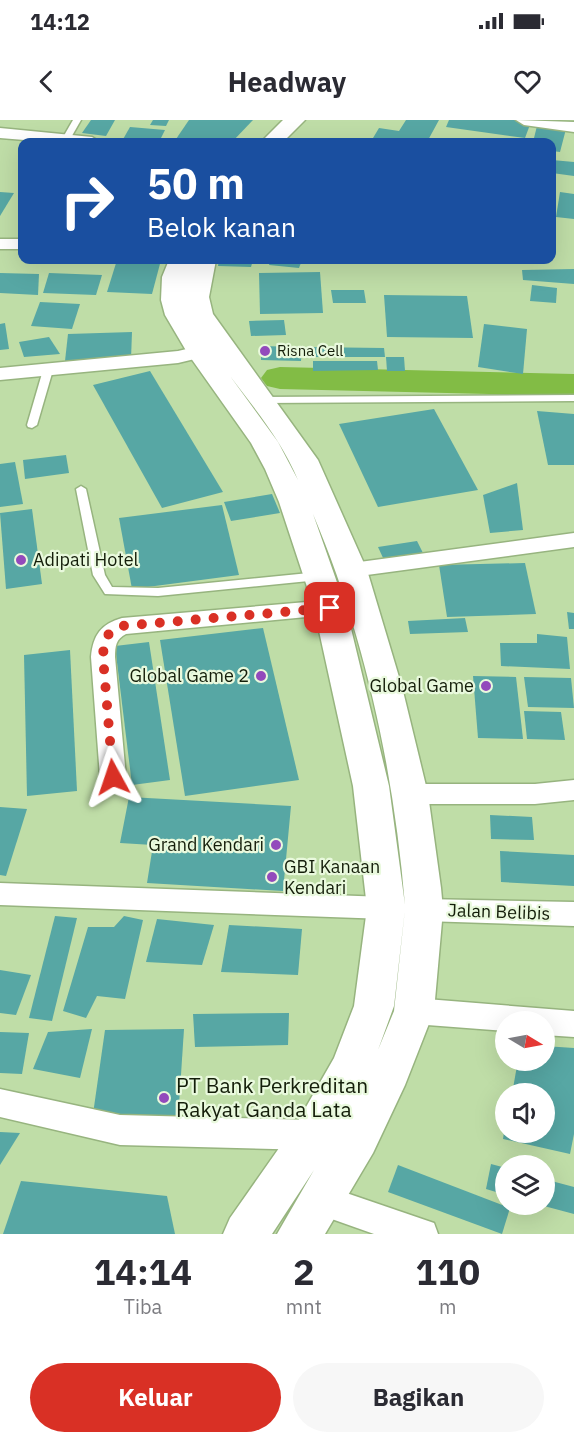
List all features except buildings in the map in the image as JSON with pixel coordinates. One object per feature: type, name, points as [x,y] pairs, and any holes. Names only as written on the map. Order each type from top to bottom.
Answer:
[{"type":"highway","points":[[179,264],[174,277],[173,300],[178,315],[211,351],[262,400],[304,460],[336,573],[393,722],[410,794],[424,910],[414,1011],[384,1085],[323,1201],[300,1234]]},
{"type":"highway","points":[[203,264],[199,274],[197,297],[211,351],[336,573],[330,608],[372,797],[386,908],[374,1006],[351,1066],[313,1135],[246,1234]]},
{"type":"highway","points":[[357,724],[393,722]]},
{"type":"street","points":[[524,120],[574,127]]},
{"type":"street","points":[[0,133],[55,138]]},
{"type":"street","points":[[0,244],[18,244]]},
{"type":"street","points":[[0,374],[211,351]]},
{"type":"street","points":[[336,573],[574,540]]},
{"type":"street","points":[[113,777],[103,657],[104,638],[109,632],[122,626],[330,608]]},
{"type":"street","points":[[410,794],[535,794],[574,790]]},
{"type":"street","points":[[0,894],[386,908]]},
{"type":"street","name":"Jalan Belibis","points":[[424,910],[574,914]]},
{"type":"street","points":[[414,1011],[574,1024]]},
{"type":"street","points":[[0,1103],[85,1124],[120,1130],[313,1135]]},
{"type":"street","points":[[323,1201],[422,1234]]},
{"type":"lane","points":[[67,138],[77,120]]},
{"type":"lane","points":[[32,425],[48,370]]},
{"type":"lane","points":[[262,400],[574,398]]},
{"type":"lane","points":[[81,489],[99,575],[109,591],[158,592],[336,573]]},
{"type":"waterway","points":[[280,378],[574,385]]},
{"type":"place","name":"Risna Cell","points":[[265,351]]},
{"type":"place","name":"Adipati Hotel","points":[[21,560]]},
{"type":"place","name":"Global Game 2","points":[[261,676]]},
{"type":"place","name":"Global Game","points":[[486,686]]},
{"type":"place","name":"Grand Kendari","points":[[276,845]]},
{"type":"place","name":"GBI Kanaan Kendari","points":[[272,877]]},
{"type":"place","name":"PT Bank Perkreditan Rakyat Ganda Lata","points":[[164,1098]]},
{"type":"route","points":[[113,777],[103,657],[104,638],[109,632],[122,626],[330,608]]}]
